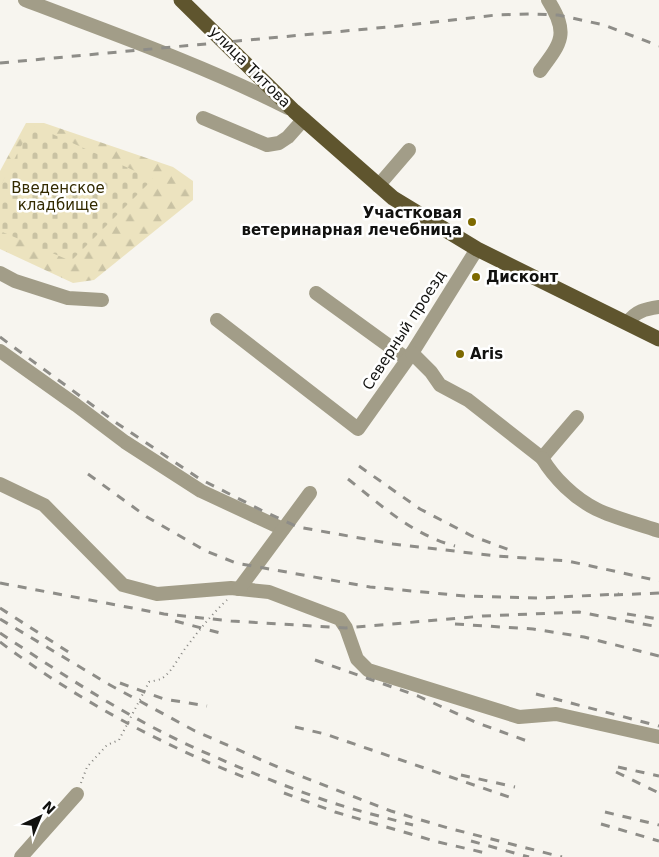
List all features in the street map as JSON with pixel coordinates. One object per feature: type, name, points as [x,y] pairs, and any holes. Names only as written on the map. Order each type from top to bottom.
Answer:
[{"type":"main road","name":"улица Титова","points":[[182,0],[299,115],[393,198],[476,249],[659,338]]},
{"type":"street","points":[[25,0],[156,49],[242,84],[299,115],[288,137],[279,143],[267,145],[203,118]]},
{"type":"street","points":[[540,71],[558,47],[561,33],[558,15],[548,0]]},
{"type":"street","points":[[378,186],[409,150]]},
{"type":"street","name":"Северный проезд","points":[[217,320],[358,429],[409,356],[476,249]]},
{"type":"street","points":[[0,273],[15,281],[68,298],[102,300]]},
{"type":"street","points":[[316,293],[431,372],[440,385],[468,400],[542,458],[550,471],[564,486],[595,509],[659,530]]},
{"type":"street","points":[[627,323],[633,315],[642,310],[659,307]]},
{"type":"street","points":[[0,351],[125,442],[201,491],[283,529]]},
{"type":"street","points":[[542,458],[577,417]]},
{"type":"street","points":[[0,484],[44,505],[123,585],[157,594],[231,588],[269,592],[340,619],[346,628],[357,659],[368,670],[519,717],[556,714],[659,737]]},
{"type":"street","points":[[238,589],[310,493]]},
{"type":"street","points":[[21,857],[77,794]]},
{"type":"path","points":[[77,794],[87,766],[106,745],[119,740],[149,682],[160,679],[167,673],[187,645],[203,628],[208,618],[238,589]]},
{"type":"green space","points":[[26,123],[44,123],[173,167],[193,181],[193,200],[94,280],[73,283],[0,249],[0,171]]},
{"type":"green space","name":"Введенское кладбище","points":[[32,125],[153,179],[71,261],[0,231],[0,187]]},
{"type":"railway","points":[[0,63],[399,26],[496,15],[531,14],[558,15],[604,25],[659,46]]},
{"type":"railway","points":[[0,337],[118,424],[200,479],[298,527],[393,544],[497,556],[568,561],[659,581]]},
{"type":"railway","points":[[359,466],[420,509],[472,536],[515,552]]},
{"type":"railway","points":[[88,474],[147,517],[206,551],[236,563],[370,587],[465,596],[540,598],[619,594]]},
{"type":"railway","points":[[348,479],[398,519],[425,535],[455,546]]},
{"type":"railway","points":[[0,583],[164,614],[231,621],[346,628],[483,616],[579,612],[659,627]]},
{"type":"railway","points":[[614,595],[659,593]]},
{"type":"railway","points":[[0,608],[73,655]]},
{"type":"railway","points":[[627,614],[659,619]]},
{"type":"railway","points":[[0,619],[110,685],[195,731],[280,768],[391,811],[448,828],[562,857]]},
{"type":"railway","points":[[175,621],[224,634]]},
{"type":"railway","points":[[455,624],[533,629],[584,637],[659,656]]},
{"type":"railway","points":[[0,633],[51,667],[157,730],[257,775],[318,798],[413,825]]},
{"type":"railway","points":[[0,642],[59,683],[120,719],[216,766],[249,779]]},
{"type":"railway","points":[[315,660],[418,696],[475,722],[527,741]]},
{"type":"railway","points":[[120,683],[164,699],[207,706]]},
{"type":"railway","points":[[536,694],[659,726]]},
{"type":"railway","points":[[295,727],[325,734],[512,798]]},
{"type":"railway","points":[[618,767],[659,776]]},
{"type":"railway","points":[[616,772],[659,793]]},
{"type":"railway","points":[[461,775],[515,787]]},
{"type":"railway","points":[[284,793],[335,812],[438,842],[490,854]]},
{"type":"railway","points":[[605,812],[659,825]]},
{"type":"railway","points":[[601,824],[659,841]]},
{"type":"railway","points":[[471,841],[529,857]]},
{"type":"place","name":"Участковая ветеринарная лечебница","points":[[472,222]]},
{"type":"place","name":"Дисконт","points":[[476,277]]},
{"type":"place","name":"Aris","points":[[460,354]]}]
